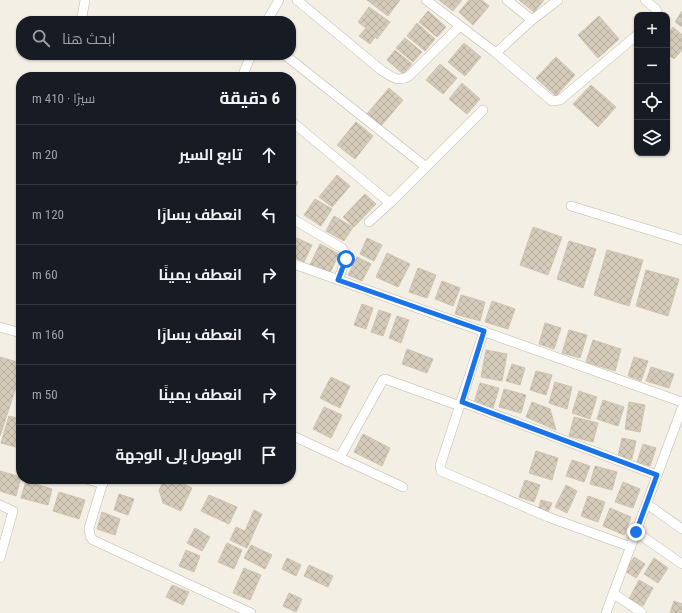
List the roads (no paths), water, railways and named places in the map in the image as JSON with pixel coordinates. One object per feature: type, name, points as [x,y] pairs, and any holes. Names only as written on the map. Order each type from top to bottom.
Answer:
[{"type":"street","points":[[82,16],[85,0]]},
{"type":"street","points":[[270,16],[279,0]]},
{"type":"street","points":[[297,0],[380,70],[396,79],[401,80],[409,76],[460,26]]},
{"type":"street","points":[[426,0],[496,53],[550,99],[557,102],[634,38]]},
{"type":"street","points":[[507,0],[532,20]]},
{"type":"street","points":[[496,53],[532,20],[558,0]]},
{"type":"street","points":[[645,0],[654,6],[657,12]]},
{"type":"street","points":[[244,72],[249,60]]},
{"type":"street","points":[[291,60],[426,167]]},
{"type":"street","points":[[369,222],[483,110]]},
{"type":"street","points":[[296,125],[390,203]]},
{"type":"street","points":[[571,206],[682,240]]},
{"type":"street","points":[[296,221],[342,248],[346,254],[346,259],[338,280]]},
{"type":"street","points":[[296,265],[682,402]]},
{"type":"street","points":[[0,327],[16,332]]},
{"type":"street","points":[[484,331],[440,466],[441,471],[548,517],[631,547]]},
{"type":"street","points":[[340,457],[383,380],[385,379],[461,404],[657,475]]},
{"type":"street","points":[[606,613],[682,408]]},
{"type":"street","points":[[296,437],[403,488]]},
{"type":"street","points":[[102,484],[89,528],[90,536],[93,540],[251,613]]},
{"type":"street","points":[[647,504],[682,529]]},
{"type":"street","points":[[0,505],[13,511],[0,558]]},
{"type":"street","points":[[636,532],[682,564]]},
{"type":"street","points":[[613,593],[642,613]]}]
